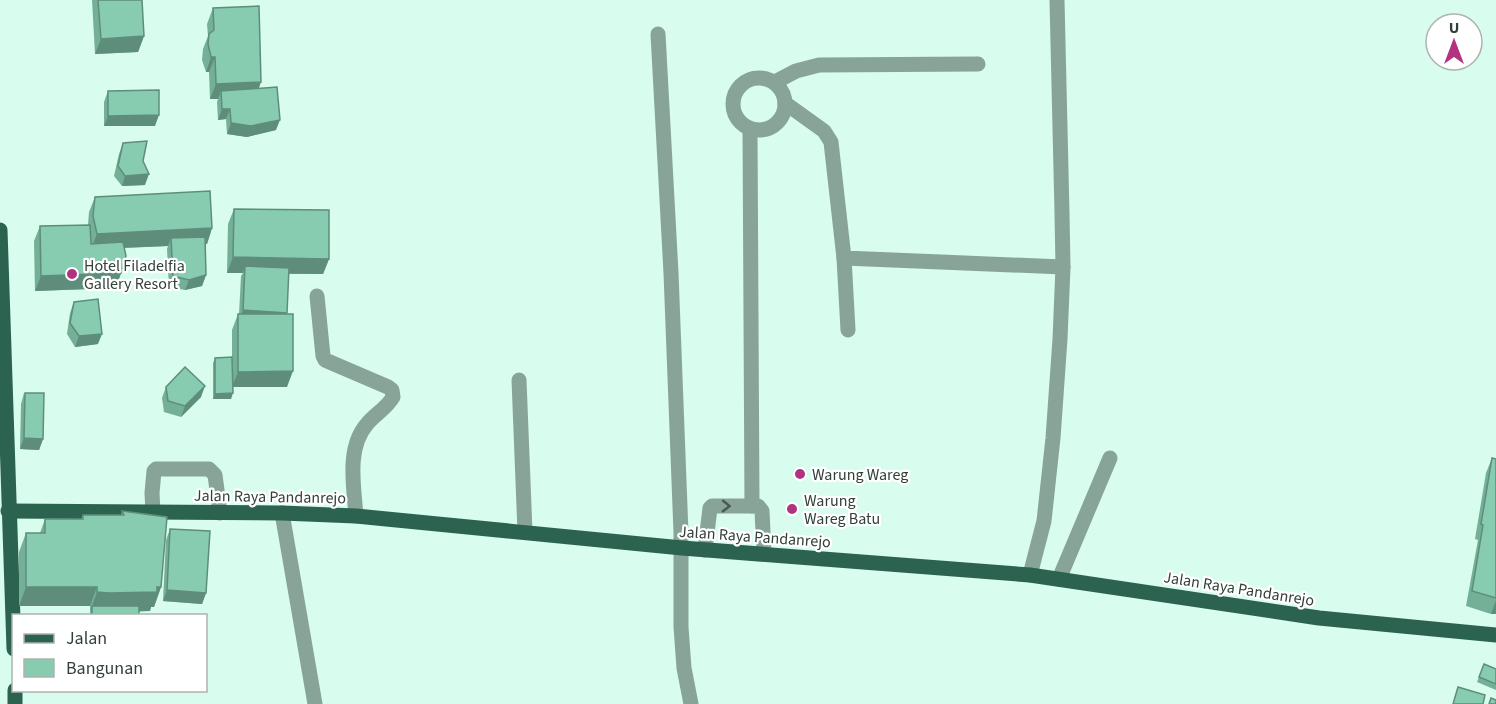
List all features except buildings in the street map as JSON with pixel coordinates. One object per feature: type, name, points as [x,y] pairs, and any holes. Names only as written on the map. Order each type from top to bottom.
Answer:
[{"type":"main road","points":[[0,230],[4,512],[12,622]]},
{"type":"main road","name":"Jalan Raya Pandanrejo","points":[[4,512],[282,513],[356,516],[682,548],[1030,575],[1319,618],[1496,635]]},
{"type":"street","points":[[1030,575],[1044,521],[1053,438],[1063,267],[1057,0]]},
{"type":"street","points":[[658,34],[671,273],[682,548],[681,627],[684,668],[691,704]]},
{"type":"street","points":[[775,82],[796,71],[819,65],[978,64]]},
{"type":"street","points":[[763,77],[775,82],[783,92],[785,103],[783,116],[774,125],[762,130],[750,129],[739,122],[732,110],[732,98],[739,86],[749,78],[763,77]]},
{"type":"street","points":[[785,103],[824,131],[831,142],[844,258],[848,330]]},
{"type":"street","points":[[750,129],[752,506]]},
{"type":"street","points":[[844,258],[1063,267]]},
{"type":"street","points":[[317,296],[325,360],[392,390],[393,397],[390,402],[365,425],[355,446],[356,516]]},
{"type":"street","points":[[519,380],[525,532]]},
{"type":"street","points":[[1059,579],[1110,458]]},
{"type":"street","points":[[153,512],[154,471],[209,469],[215,475],[220,513]]},
{"type":"street","points":[[705,550],[712,506],[758,506],[762,511],[764,554]]},
{"type":"street","points":[[282,513],[315,704]]},
{"type":"place","name":"Hotel Filadelfia Gallery Resort","points":[[72,274]]},
{"type":"place","name":"Warung Wareg","points":[[800,474]]},
{"type":"place","name":"Warung Wareg Batu","points":[[792,509]]}]
